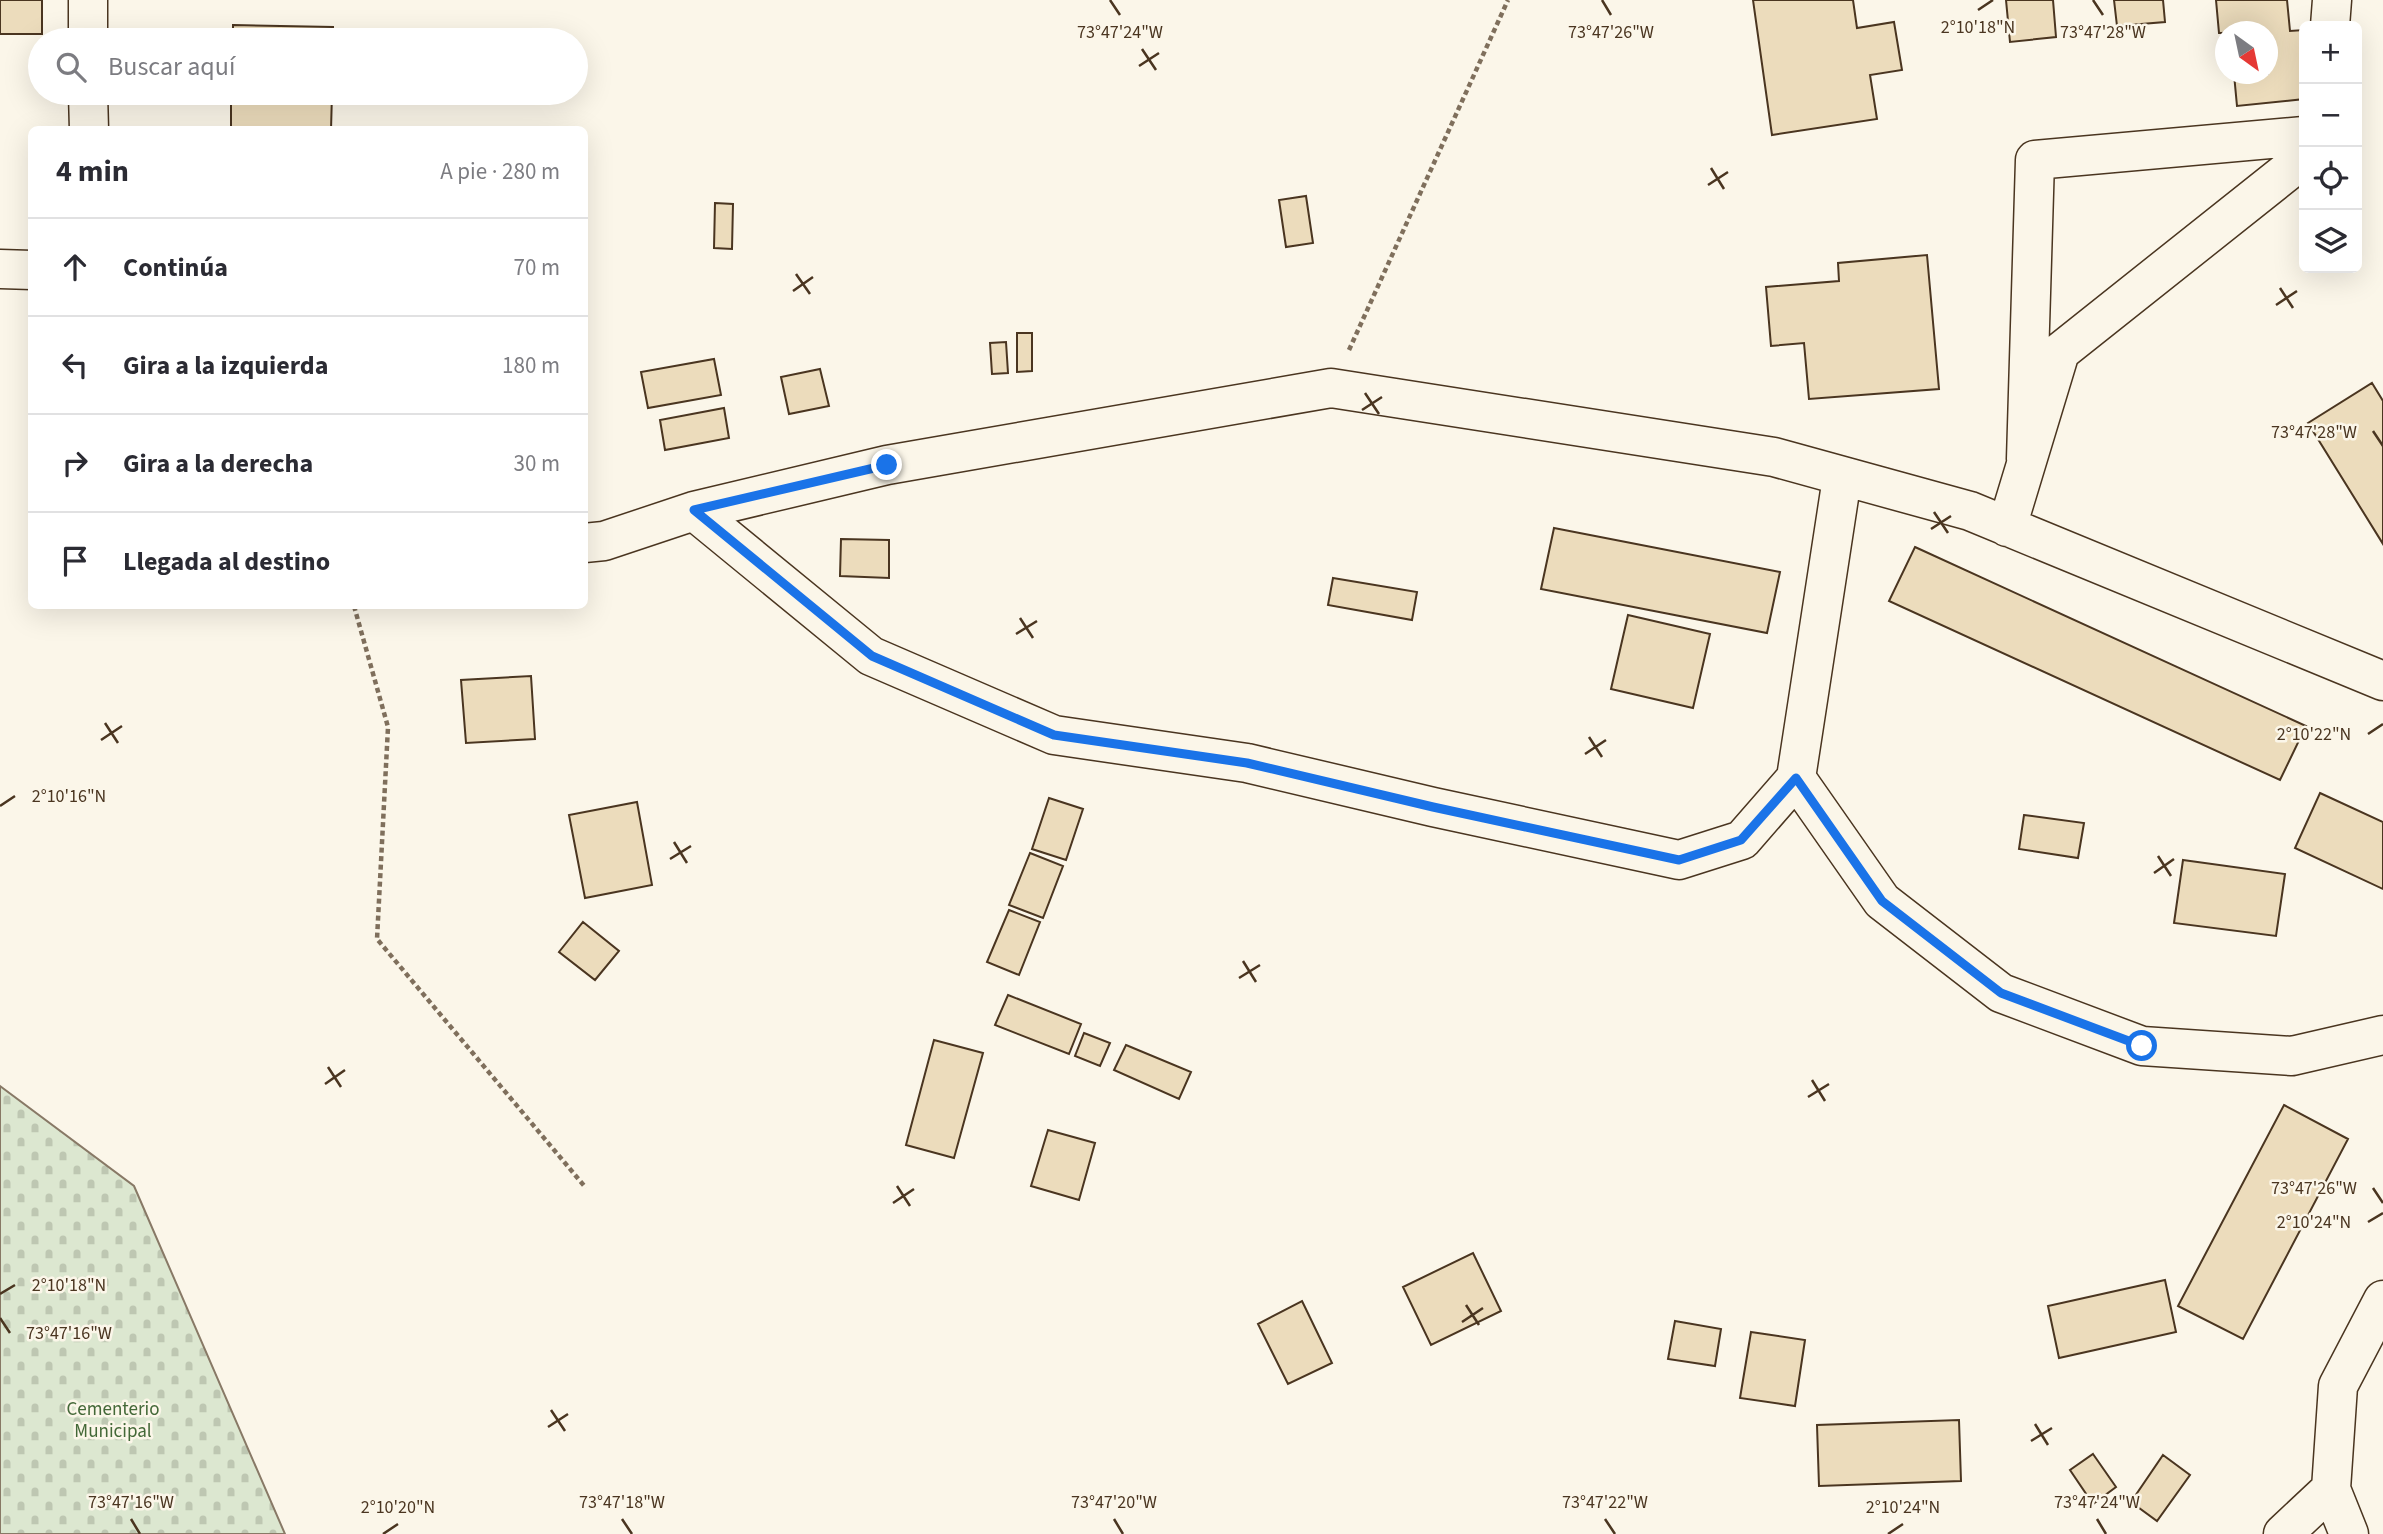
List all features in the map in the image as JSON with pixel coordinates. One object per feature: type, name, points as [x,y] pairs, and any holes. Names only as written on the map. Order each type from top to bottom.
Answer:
[{"type":"street","points":[[88,0],[88,28]]},
{"type":"street","points":[[2330,21],[2332,0]]},
{"type":"street","points":[[88,105],[89,126]]},
{"type":"street","points":[[2026,459],[2035,160],[2299,136]]},
{"type":"street","points":[[2007,527],[2060,352],[2299,162]]},
{"type":"street","points":[[0,270],[28,270]]},
{"type":"street","points":[[588,542],[604,541],[694,510],[887,465],[1331,388],[1774,457],[1970,512],[2383,681]]},
{"type":"street","points":[[694,510],[872,656],[1054,735],[1247,763],[1433,807],[1679,860],[1741,840],[1796,778],[1842,478]]},
{"type":"street","points":[[1796,778],[1882,901],[2001,993],[2142,1046],[2292,1056],[2383,1035]]},
{"type":"street","points":[[2350,1534],[2331,1489],[2338,1386],[2383,1300]]},
{"type":"street","points":[[2283,1534],[2331,1489]]},
{"type":"path","points":[[1331,388],[1508,0]]},
{"type":"path","points":[[355,609],[388,727],[377,939],[586,1188]]},
{"type":"green space","name":"Cementerio Municipal","points":[[0,1086],[134,1186],[285,1534],[0,1534]]},
{"type":"building","points":[[0,0],[42,0],[42,28],[28,28],[28,34],[0,34]]},
{"type":"building","points":[[1753,0],[1853,0],[1857,28],[1894,22],[1902,70],[1870,75],[1877,119],[1772,135]]},
{"type":"building","points":[[2006,0],[2053,0],[2056,37],[2010,42]]},
{"type":"building","points":[[2114,0],[2163,0],[2165,22],[2117,26]]},
{"type":"building","points":[[2216,0],[2287,0],[2290,31],[2299,30],[2299,100],[2237,106],[2235,84],[2278,84],[2278,21],[2218,21]]},
{"type":"building","points":[[233,25],[333,27],[333,28],[233,28]]},
{"type":"building","points":[[231,105],[332,105],[331,126],[231,126]]},
{"type":"building","points":[[1306,196],[1313,243],[1286,247],[1279,200]]},
{"type":"building","points":[[715,203],[733,204],[732,249],[714,248]]},
{"type":"building","points":[[1927,255],[1939,389],[1809,399],[1804,343],[1771,346],[1766,287],[1839,281],[1838,263]]},
{"type":"building","points":[[1017,333],[1032,333],[1032,371],[1017,372]]},
{"type":"building","points":[[1006,342],[1008,373],[992,374],[990,343]]},
{"type":"building","points":[[714,359],[721,395],[648,408],[641,372]]},
{"type":"building","points":[[820,369],[829,406],[789,414],[781,377]]},
{"type":"building","points":[[2372,383],[2383,401],[2383,544],[2308,423]]},
{"type":"building","points":[[724,408],[729,438],[665,450],[660,420]]},
{"type":"building","points":[[1554,528],[1780,572],[1767,633],[1541,589]]},
{"type":"building","points":[[841,539],[889,540],[889,578],[840,576]]},
{"type":"building","points":[[1915,547],[2306,726],[2280,780],[1889,601]]},
{"type":"building","points":[[1333,578],[1417,592],[1412,620],[1328,605]]},
{"type":"building","points":[[1628,615],[1710,634],[1693,708],[1611,689]]},
{"type":"building","points":[[531,676],[535,739],[466,743],[461,680]]},
{"type":"building","points":[[2320,793],[2383,822],[2383,889],[2295,848]]},
{"type":"building","points":[[1049,798],[1083,809],[1066,860],[1032,849]]},
{"type":"building","points":[[637,802],[652,885],[585,898],[569,815]]},
{"type":"building","points":[[2024,815],[2084,823],[2078,858],[2019,849]]},
{"type":"building","points":[[1030,853],[1063,866],[1043,918],[1009,905]]},
{"type":"building","points":[[2183,860],[2285,874],[2276,936],[2174,923]]},
{"type":"building","points":[[1009,910],[1040,922],[1019,975],[987,962]]},
{"type":"building","points":[[583,922],[619,951],[595,980],[559,952]]},
{"type":"building","points":[[1008,995],[1081,1024],[1069,1054],[995,1025]]},
{"type":"building","points":[[1084,1033],[1110,1043],[1100,1066],[1075,1056]]},
{"type":"building","points":[[934,1040],[983,1053],[954,1158],[906,1145]]},
{"type":"building","points":[[1126,1045],[1191,1072],[1179,1099],[1114,1070]]},
{"type":"building","points":[[2284,1105],[2348,1139],[2243,1339],[2178,1306]]},
{"type":"building","points":[[1048,1130],[1095,1143],[1079,1200],[1031,1186]]},
{"type":"building","points":[[1473,1253],[1501,1311],[1431,1345],[1403,1287]]},
{"type":"building","points":[[2165,1280],[2176,1332],[2059,1358],[2048,1306]]},
{"type":"building","points":[[1302,1301],[1332,1363],[1288,1384],[1258,1324]]},
{"type":"building","points":[[1675,1321],[1721,1329],[1715,1366],[1668,1359]]},
{"type":"building","points":[[1751,1332],[1805,1340],[1795,1406],[1740,1398]]},
{"type":"building","points":[[1959,1420],[1961,1481],[1819,1486],[1817,1425]]},
{"type":"building","points":[[2093,1454],[2116,1487],[2093,1504],[2070,1470]]},
{"type":"building","points":[[2163,1455],[2190,1475],[2157,1521],[2131,1502]]},
{"type":"route","points":[[887,465],[694,510],[872,656],[1054,735],[1247,763],[1433,807],[1679,860],[1741,840],[1796,778],[1882,901],[2001,993],[2142,1046]]}]
